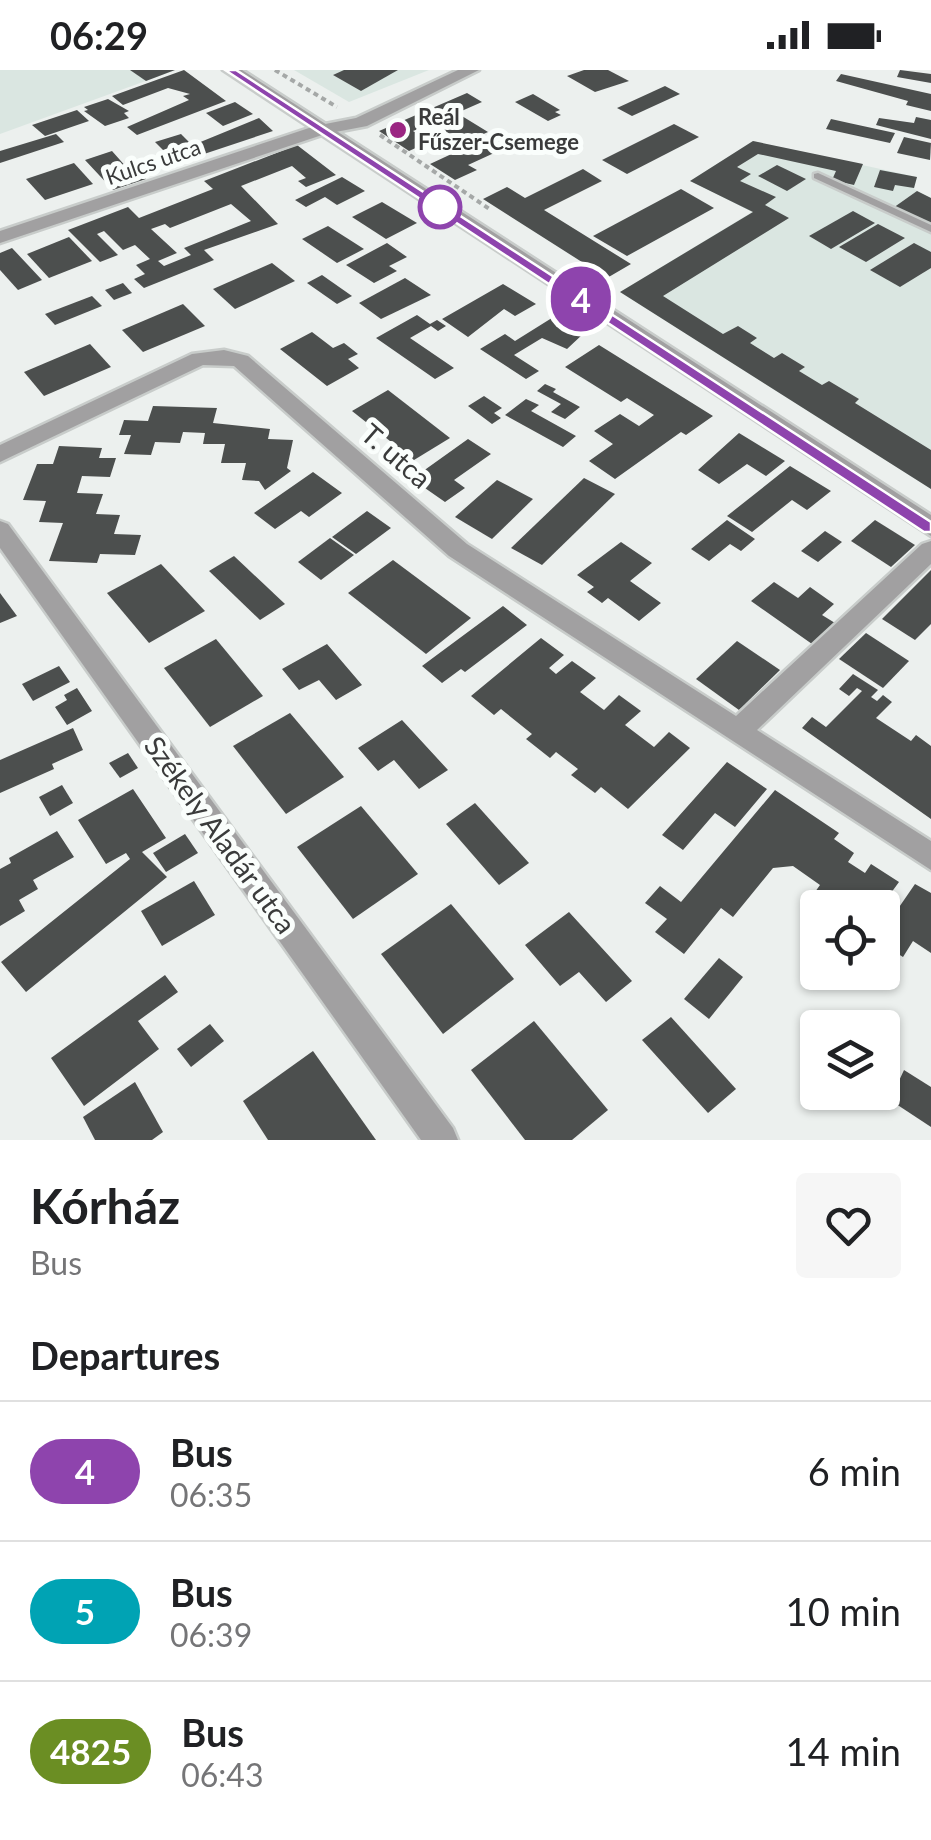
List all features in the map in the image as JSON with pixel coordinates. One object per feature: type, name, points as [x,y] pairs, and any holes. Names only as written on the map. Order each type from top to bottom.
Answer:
[{"type":"street","points":[[231,70],[931,527]]},
{"type":"street","name":"Kulcs utca","points":[[0,238],[321,130],[361,122],[471,70]]},
{"type":"street","name":"T. utca","points":[[0,454],[199,360],[224,357],[242,361],[458,550],[931,857]]},
{"type":"street","name":"Székely Aladár utca","points":[[0,530],[441,1140]]},
{"type":"street","points":[[738,730],[931,550]]},
{"type":"lane","points":[[818,176],[931,230]]},
{"type":"shaded area","points":[[0,70],[172,70],[173,71],[0,134]]},
{"type":"shaded area","points":[[294,70],[429,70],[349,102]]},
{"type":"shaded area","points":[[753,141],[917,177],[914,189],[931,198],[931,489],[620,292],[752,212],[690,181]]},
{"type":"building","points":[[130,70],[175,70],[146,81]]},
{"type":"building","points":[[184,70],[226,101],[137,135],[127,127],[189,100],[183,96],[190,94],[168,88],[123,105],[112,96]]},
{"type":"building","points":[[344,70],[398,70],[361,91],[333,75]]},
{"type":"building","points":[[584,70],[608,70],[629,81],[595,92],[567,76]]},
{"type":"building","points":[[900,70],[931,74],[931,83],[897,77]]},
{"type":"building","points":[[841,74],[931,94],[931,111],[836,81]]},
{"type":"building","points":[[665,86],[680,94],[632,116],[617,108]]},
{"type":"building","points":[[467,93],[482,102],[457,113],[488,132],[464,143],[433,123],[413,131],[429,142],[409,151],[379,131]]},
{"type":"building","points":[[533,94],[560,110],[555,112],[561,115],[548,121],[515,102]]},
{"type":"building","points":[[108,99],[129,111],[124,113],[129,118],[105,126],[84,111],[88,110],[84,107]]},
{"type":"building","points":[[235,102],[253,114],[223,126],[206,113]]},
{"type":"building","points":[[77,110],[89,121],[45,136],[32,125]]},
{"type":"building","points":[[916,117],[931,120],[931,139],[876,125],[879,118],[914,123]]},
{"type":"building","points":[[259,118],[273,131],[192,158],[179,145],[163,150],[155,142],[181,134],[190,143],[198,143]]},
{"type":"building","points":[[831,119],[895,133],[890,143],[826,129]]},
{"type":"building","points":[[674,124],[699,137],[627,174],[602,160]]},
{"type":"building","points":[[56,134],[64,142],[0,163],[0,151]]},
{"type":"building","points":[[488,137],[505,148],[468,165],[477,170],[455,180],[430,164]]},
{"type":"building","points":[[904,137],[931,143],[930,160],[897,153]]},
{"type":"building","points":[[753,141],[863,164],[854,185],[832,180],[836,171],[758,154],[737,167],[751,174],[740,181],[776,197],[765,205],[789,218],[663,296],[723,334],[738,326],[757,338],[750,343],[774,358],[782,353],[805,367],[799,371],[822,385],[829,381],[859,399],[855,403],[931,450],[931,489],[620,292],[753,212],[690,181]]},
{"type":"building","points":[[297,145],[336,175],[306,187],[298,181],[306,178],[292,166],[241,186],[278,224],[204,250],[214,260],[144,288],[134,279],[145,274],[136,265],[150,259],[135,245],[123,250],[104,231],[97,234],[118,255],[100,262],[68,230],[128,207],[139,218],[213,189],[204,181]],"holes":[[[231,204],[251,221],[184,248],[191,255],[164,266],[158,261],[177,253],[151,229],[165,224],[170,228]]]},
{"type":"building","points":[[112,151],[128,169],[135,167],[146,179],[113,190],[85,160]]},
{"type":"building","points":[[74,163],[93,184],[45,200],[26,179]]},
{"type":"building","points":[[777,165],[806,179],[787,191],[758,176]]},
{"type":"building","points":[[583,169],[602,181],[544,210],[631,264],[607,278],[483,199],[507,187],[525,198]]},
{"type":"building","points":[[880,170],[917,177],[914,188],[895,185],[893,191],[874,187]]},
{"type":"building","points":[[342,177],[365,191],[337,205],[325,197],[306,207],[295,200]]},
{"type":"building","points":[[681,189],[714,208],[627,256],[593,236]]},
{"type":"building","points":[[917,191],[931,198],[931,225],[893,208]]},
{"type":"building","points":[[382,202],[417,223],[386,239],[352,217]]},
{"type":"building","points":[[853,211],[875,223],[831,249],[809,236]]},
{"type":"building","points":[[878,224],[905,238],[866,262],[839,247]]},
{"type":"building","points":[[328,226],[364,249],[337,263],[302,239]]},
{"type":"building","points":[[69,237],[92,261],[49,278],[27,254]]},
{"type":"building","points":[[387,243],[407,257],[389,266],[397,271],[374,283],[346,265]]},
{"type":"building","points":[[914,243],[931,252],[931,268],[900,287],[870,270]]},
{"type":"building","points":[[12,248],[42,280],[18,290],[0,270],[0,253]]},
{"type":"building","points":[[272,263],[295,281],[235,309],[213,289]]},
{"type":"building","points":[[322,275],[352,296],[337,304],[307,283]]},
{"type":"building","points":[[405,278],[431,295],[381,319],[359,303]]},
{"type":"building","points":[[123,283],[132,293],[114,300],[105,290]]},
{"type":"building","points":[[503,284],[536,304],[515,316],[504,309],[468,337],[442,319]]},
{"type":"building","points":[[92,296],[102,306],[55,325],[45,314]]},
{"type":"building","points":[[183,304],[205,326],[143,352],[122,330]]},
{"type":"building","points":[[417,315],[430,324],[437,320],[446,326],[438,331],[431,326],[410,338],[454,368],[435,379],[376,338]]},
{"type":"building","points":[[555,316],[583,334],[567,349],[542,338],[514,355],[539,371],[526,379],[480,349],[505,334],[515,341]]},
{"type":"building","points":[[312,332],[333,348],[344,343],[358,354],[348,359],[359,368],[327,386],[280,349]]},
{"type":"building","points":[[90,344],[111,367],[44,396],[24,372]]},
{"type":"building","points":[[599,345],[713,416],[686,435],[681,432],[615,479],[589,461],[613,444],[594,431],[620,414],[639,426],[654,415],[627,398],[621,402],[565,367]]},
{"type":"building","points":[[545,384],[580,407],[565,419],[551,412],[561,404],[537,391]]},
{"type":"building","points":[[388,390],[450,438],[414,460],[352,411]]},
{"type":"building","points":[[484,396],[502,408],[494,413],[501,418],[492,424],[468,406]]},
{"type":"building","points":[[526,399],[539,405],[531,411],[576,436],[563,447],[505,415]]},
{"type":"building","points":[[153,406],[217,408],[213,423],[270,429],[268,439],[293,440],[287,468],[291,471],[265,490],[259,481],[242,480],[246,463],[221,463],[225,444],[203,444],[205,433],[183,432],[180,443],[155,442],[151,455],[124,454],[131,435],[119,435],[124,420],[148,421]]},
{"type":"building","points":[[739,433],[785,461],[766,476],[747,464],[719,484],[698,470]]},
{"type":"building","points":[[468,439],[491,454],[454,480],[465,488],[445,502],[412,479]]},
{"type":"building","points":[[59,446],[102,448],[99,458],[116,458],[110,477],[82,476],[77,493],[103,494],[96,514],[120,515],[114,534],[141,535],[135,555],[100,554],[97,563],[49,561],[63,523],[39,522],[46,501],[23,500],[37,464],[53,464]]},
{"type":"building","points":[[790,466],[831,491],[807,510],[792,500],[752,532],[727,516]]},
{"type":"building","points":[[313,472],[342,493],[309,517],[301,511],[275,529],[254,513]]},
{"type":"building","points":[[584,478],[615,494],[542,565],[511,548]]},
{"type":"building","points":[[497,480],[533,499],[492,539],[455,517]]},
{"type":"building","points":[[367,511],[391,528],[356,554],[332,537]]},
{"type":"building","points":[[727,520],[755,539],[741,551],[730,544],[709,561],[691,549]]},
{"type":"building","points":[[875,520],[915,545],[891,567],[851,541]]},
{"type":"building","points":[[825,531],[842,542],[818,562],[801,551]]},
{"type":"building","points":[[330,538],[354,555],[321,580],[298,562]]},
{"type":"building","points":[[621,542],[652,563],[630,581],[661,603],[639,621],[608,598],[602,603],[587,592],[594,587],[577,575]]},
{"type":"building","points":[[234,556],[285,604],[260,620],[209,571]]},
{"type":"building","points":[[393,560],[471,618],[426,654],[348,593]]},
{"type":"building","points":[[161,564],[205,611],[149,643],[107,593]]},
{"type":"building","points":[[931,570],[931,624],[915,640],[882,619]]},
{"type":"building","points":[[774,582],[798,598],[810,587],[834,604],[822,615],[835,623],[812,644],[751,601]]},
{"type":"building","points":[[0,593],[17,616],[0,623]]},
{"type":"building","points":[[503,606],[527,625],[465,672],[461,669],[442,683],[422,666]]},
{"type":"building","points":[[866,633],[909,661],[883,688],[839,659]]},
{"type":"building","points":[[541,638],[564,655],[549,668],[556,674],[572,661],[596,678],[580,692],[604,710],[619,695],[641,711],[625,725],[654,747],[669,732],[690,748],[628,809],[601,787],[595,793],[571,775],[578,769],[556,752],[550,758],[526,739],[532,734],[501,709],[494,715],[471,696]]},
{"type":"building","points":[[216,639],[263,696],[210,727],[164,668]]},
{"type":"building","points":[[737,641],[780,670],[739,710],[696,679]]},
{"type":"building","points":[[327,644],[362,685],[336,700],[319,680],[299,690],[282,669]]},
{"type":"building","points":[[59,666],[70,682],[33,701],[22,684]]},
{"type":"building","points":[[853,674],[878,690],[871,697],[877,701],[883,695],[892,702],[876,718],[911,741],[916,735],[931,746],[931,819],[802,728],[812,717],[826,727],[862,691],[857,688],[849,696],[839,689]]},
{"type":"building","points":[[77,688],[92,711],[67,725],[55,707],[67,700],[64,695]]},
{"type":"building","points":[[290,713],[344,777],[286,814],[233,746]]},
{"type":"building","points":[[402,720],[448,770],[419,789],[394,760],[378,771],[358,748]]},
{"type":"building","points":[[73,728],[83,750],[52,764],[54,769],[0,793],[0,760]]},
{"type":"building","points":[[128,753],[138,768],[120,778],[109,763]]},
{"type":"building","points":[[727,762],[767,789],[735,827],[715,813],[683,850],[662,835]]},
{"type":"building","points":[[62,785],[73,803],[50,816],[39,797]]},
{"type":"building","points":[[133,789],[166,838],[142,852],[167,877],[26,992],[1,962],[130,859],[126,853],[106,864],[78,820]]},
{"type":"building","points":[[775,790],[839,833],[834,839],[854,853],[848,862],[865,873],[871,864],[899,882],[893,890],[816,890],[820,885],[793,866],[773,868],[733,917],[721,908],[684,954],[655,932],[667,919],[645,903],[660,886],[681,902]]},
{"type":"building","points":[[475,803],[529,863],[499,885],[446,824]]},
{"type":"building","points":[[361,806],[418,874],[353,919],[297,847]]},
{"type":"building","points":[[57,831],[74,857],[33,880],[38,889],[19,900],[25,911],[0,926],[0,869],[11,863],[9,858]]},
{"type":"building","points":[[185,834],[198,853],[166,872],[153,853]]},
{"type":"building","points":[[194,881],[215,915],[162,946],[141,911]]},
{"type":"building","points":[[915,884],[931,893],[931,953],[913,941],[903,957],[900,955],[900,906]]},
{"type":"building","points":[[451,904],[514,979],[443,1034],[381,954]]},
{"type":"building","points":[[569,912],[632,981],[606,1002],[579,972],[560,986],[525,945]]},
{"type":"building","points":[[719,958],[743,977],[709,1019],[684,999]]},
{"type":"building","points":[[165,975],[178,992],[138,1021],[159,1049],[84,1106],[51,1058]]},
{"type":"building","points":[[671,1017],[736,1089],[708,1113],[642,1040]]},
{"type":"building","points":[[534,1021],[608,1110],[572,1140],[525,1140],[471,1070]]},
{"type":"building","points":[[210,1024],[224,1041],[191,1067],[177,1049]]},
{"type":"building","points":[[313,1051],[376,1140],[268,1140],[243,1101]]},
{"type":"building","points":[[904,1070],[931,1087],[931,1127],[900,1107],[900,1079]]},
{"type":"building","points":[[135,1082],[163,1132],[152,1140],[95,1140],[83,1117]]},
{"type":"bus line","name":"4","points":[[231,70],[931,527]]},
{"type":"place","name":"Reál Fűszer-Csemege","points":[[398,130]]}]
